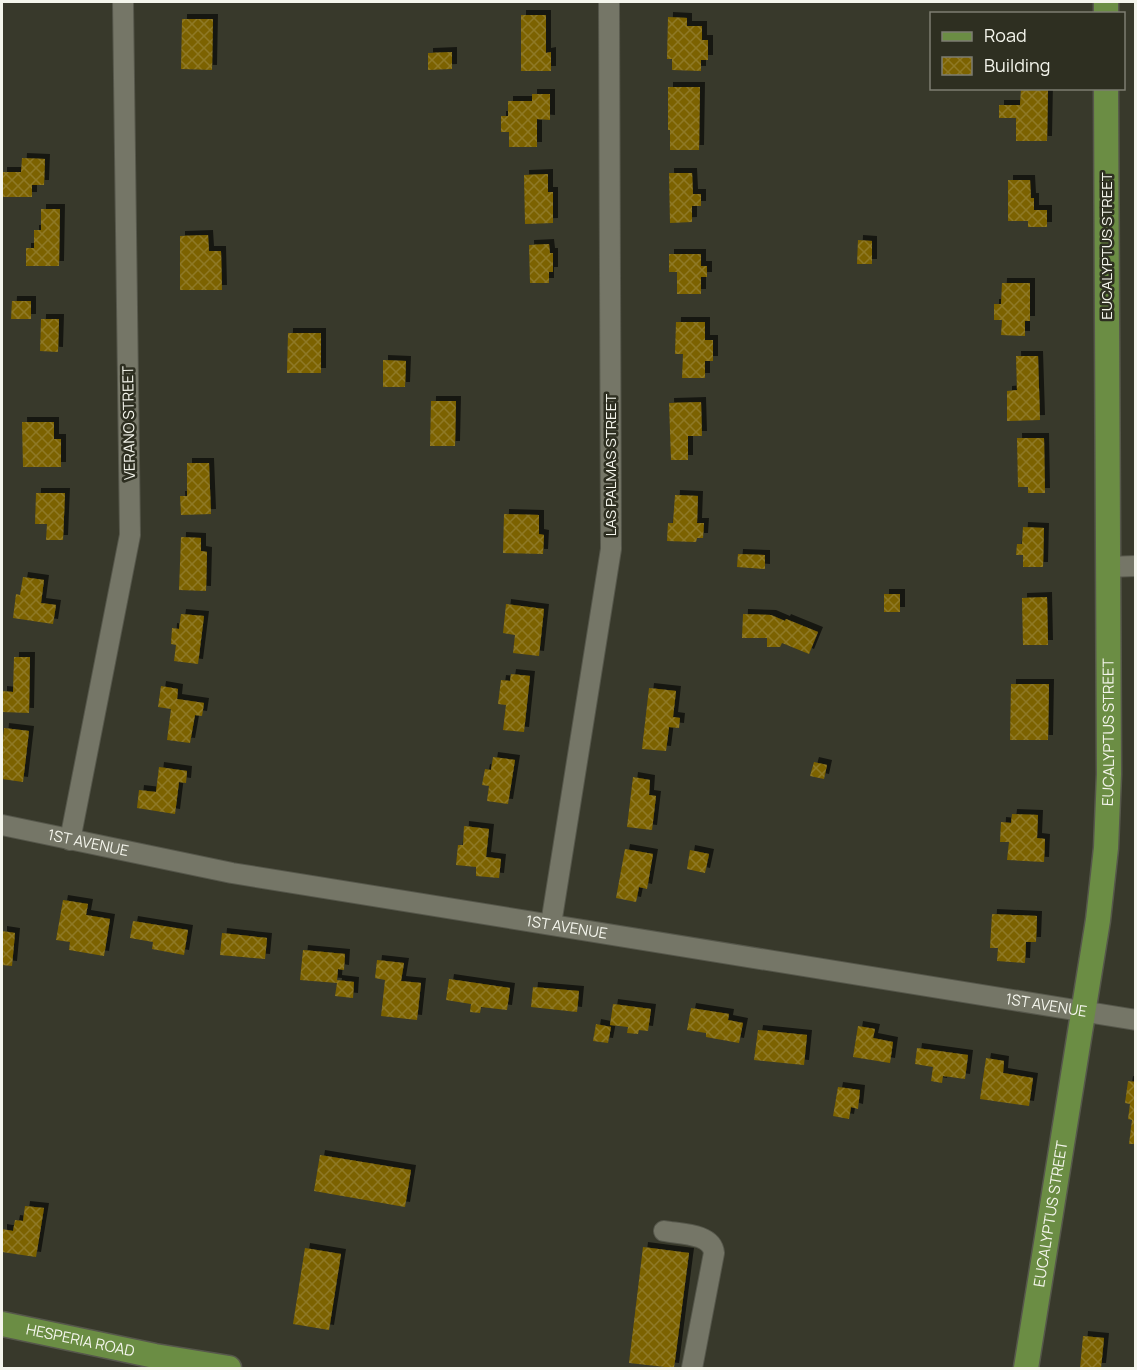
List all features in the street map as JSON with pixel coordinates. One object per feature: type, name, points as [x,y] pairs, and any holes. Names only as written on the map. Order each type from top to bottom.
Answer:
[{"type":"main road","name":"EUCALYPTUS STREET","points":[[1026,1368],[1084,1012],[1106,848],[1108,774],[1106,90]]},
{"type":"main road","name":"HESPERIA ROAD","points":[[2,1324],[155,1356],[229,1368]]},
{"type":"street","name":"VERANO STREET","points":[[70,840],[130,535],[123,2]]},
{"type":"street","name":"LAS PALMAS STREET","points":[[551,924],[611,549],[609,2]]},
{"type":"street","points":[[1107,567],[1136,567]]},
{"type":"street","name":"1ST AVENUE","points":[[2,825],[232,873],[1136,1020]]},
{"type":"street","points":[[664,1231],[703,1238],[713,1247],[714,1253],[692,1368]]},
{"type":"building","points":[[521,15],[546,15],[546,53],[551,52],[551,71],[521,71]]},
{"type":"building","points":[[668,17],[687,18],[687,26],[702,26],[702,40],[708,40],[708,60],[701,60],[701,71],[672,70],[672,59],[667,59]]},
{"type":"building","points":[[182,19],[213,19],[212,70],[181,69]]},
{"type":"building","points":[[452,52],[452,69],[428,70],[428,53]]},
{"type":"building","points":[[668,87],[700,87],[699,150],[670,150]]},
{"type":"building","points":[[1021,90],[1048,90],[1047,141],[1016,141],[1016,118],[999,118],[999,105],[1020,105]]},
{"type":"building","points":[[532,94],[550,94],[550,120],[537,119],[537,147],[509,147],[509,132],[501,132],[501,116],[508,116],[508,101],[532,101]]},
{"type":"building","points":[[22,158],[45,159],[44,185],[32,185],[32,197],[2,197],[2,172],[21,172]]},
{"type":"building","points":[[669,173],[692,173],[693,194],[701,194],[701,206],[692,206],[692,222],[670,223]]},
{"type":"building","points":[[548,174],[548,192],[553,192],[553,223],[525,224],[524,175]]},
{"type":"building","points":[[1008,180],[1030,180],[1034,210],[1047,210],[1047,227],[1028,227],[1028,221],[1008,221]]},
{"type":"building","points":[[41,209],[60,209],[59,266],[26,266],[26,248],[34,248],[34,230],[41,230]]},
{"type":"building","points":[[208,235],[209,251],[221,251],[222,290],[180,290],[180,236]]},
{"type":"building","points":[[858,240],[872,241],[872,264],[857,264]]},
{"type":"building","points":[[549,244],[550,253],[553,253],[553,272],[549,272],[549,283],[530,283],[529,245]]},
{"type":"building","points":[[669,254],[701,254],[701,266],[707,266],[707,277],[701,277],[701,294],[677,294],[677,272],[669,272]]},
{"type":"building","points":[[1002,283],[1030,283],[1030,321],[1025,321],[1025,336],[1001,335],[1002,320],[994,320],[994,304],[1001,304]]},
{"type":"building","points":[[12,301],[31,301],[31,319],[11,319]]},
{"type":"building","points":[[41,319],[59,319],[58,352],[40,351]]},
{"type":"building","points":[[676,322],[705,322],[705,340],[713,340],[713,361],[705,361],[705,378],[682,378],[683,354],[675,354]]},
{"type":"building","points":[[288,333],[321,333],[321,373],[287,373]]},
{"type":"building","points":[[1016,356],[1038,356],[1040,420],[1007,421],[1007,391],[1017,390]]},
{"type":"building","points":[[383,360],[406,361],[405,387],[383,387]]},
{"type":"building","points":[[431,401],[456,401],[455,446],[430,446]]},
{"type":"building","points":[[701,402],[702,436],[688,436],[688,460],[671,460],[669,403]]},
{"type":"building","points":[[22,422],[54,422],[54,439],[61,439],[61,467],[23,467]]},
{"type":"building","points":[[1017,438],[1044,438],[1045,493],[1028,493],[1028,487],[1018,487]]},
{"type":"building","points":[[187,463],[209,463],[211,514],[181,515],[180,496],[187,496]]},
{"type":"building","points":[[36,493],[65,493],[63,540],[46,540],[47,524],[35,524]]},
{"type":"building","points":[[675,495],[698,496],[697,523],[704,523],[703,538],[697,538],[696,542],[667,541],[668,523],[673,523]]},
{"type":"building","points":[[504,514],[539,515],[539,534],[544,535],[543,554],[503,553]]},
{"type":"building","points":[[1023,527],[1044,528],[1043,567],[1023,567],[1023,555],[1016,555],[1017,544],[1022,544]]},
{"type":"building","points":[[181,537],[201,538],[201,551],[207,552],[206,591],[179,590]]},
{"type":"building","points":[[738,554],[765,555],[765,569],[737,567]]},
{"type":"building","points":[[23,577],[44,580],[41,603],[56,605],[53,624],[13,618],[16,594],[20,595]]},
{"type":"building","points":[[884,594],[900,594],[900,612],[884,612]]},
{"type":"building","points":[[1047,597],[1048,645],[1023,645],[1022,598]]},
{"type":"building","points":[[506,604],[544,609],[539,656],[513,653],[515,635],[503,633]]},
{"type":"building","points":[[181,614],[204,616],[198,664],[174,661],[176,645],[171,644],[172,628],[179,629]]},
{"type":"building","points":[[743,614],[771,615],[818,632],[809,654],[782,643],[780,647],[767,647],[767,638],[742,638]]},
{"type":"building","points":[[14,657],[30,657],[29,713],[2,712],[2,691],[13,692]]},
{"type":"building","points":[[511,674],[530,676],[524,732],[503,730],[506,705],[498,704],[501,680],[510,681]]},
{"type":"building","points":[[1011,684],[1049,684],[1048,740],[1010,740]]},
{"type":"building","points":[[161,686],[178,689],[177,699],[204,703],[202,716],[195,715],[190,743],[167,740],[171,709],[158,707]]},
{"type":"building","points":[[649,688],[676,691],[673,717],[680,718],[679,728],[669,727],[666,751],[642,749]]},
{"type":"building","points":[[4,728],[29,731],[23,782],[2,779]]},
{"type":"building","points":[[493,757],[515,760],[508,804],[487,801],[489,786],[482,785],[485,769],[491,770]]},
{"type":"building","points":[[814,762],[827,765],[824,779],[810,776]]},
{"type":"building","points":[[159,767],[187,771],[186,783],[179,782],[175,814],[137,808],[139,790],[156,792]]},
{"type":"building","points":[[633,777],[650,780],[649,795],[656,796],[652,830],[627,827]]},
{"type":"building","points":[[1012,814],[1038,815],[1037,838],[1045,839],[1044,862],[1007,860],[1009,842],[1000,842],[1001,822],[1011,823]]},
{"type":"building","points":[[464,826],[489,829],[486,857],[501,859],[499,878],[476,876],[476,867],[456,865],[458,845],[463,845]]},
{"type":"building","points":[[625,849],[653,854],[647,889],[639,887],[636,902],[616,898]]},
{"type":"building","points":[[690,850],[709,854],[705,873],[687,869]]},
{"type":"building","points":[[63,900],[88,904],[86,915],[110,919],[104,956],[69,950],[70,942],[56,940]]},
{"type":"building","points":[[992,914],[1037,916],[1036,942],[1026,942],[1025,963],[997,961],[998,948],[990,948]]},
{"type":"building","points":[[133,921],[188,930],[184,955],[152,949],[153,942],[130,938]]},
{"type":"building","points":[[2,931],[15,933],[12,966],[2,965]]},
{"type":"building","points":[[222,933],[267,938],[265,959],[220,955]]},
{"type":"building","points":[[303,950],[345,954],[344,970],[338,969],[337,980],[354,982],[353,998],[335,996],[337,983],[300,980]]},
{"type":"building","points":[[377,960],[404,963],[401,981],[421,983],[417,1020],[381,1016],[385,980],[375,978]]},
{"type":"building","points":[[449,979],[510,988],[507,1010],[481,1007],[480,1013],[470,1012],[471,1004],[446,1000]]},
{"type":"building","points":[[533,987],[579,991],[577,1012],[531,1007]]},
{"type":"building","points":[[613,1004],[651,1009],[648,1031],[639,1030],[638,1034],[627,1033],[628,1027],[610,1025]]},
{"type":"building","points":[[691,1008],[729,1014],[728,1020],[743,1023],[739,1043],[706,1037],[706,1033],[687,1030]]},
{"type":"building","points":[[596,1024],[611,1027],[608,1043],[593,1041]]},
{"type":"building","points":[[858,1026],[875,1029],[873,1038],[893,1042],[890,1063],[853,1057]]},
{"type":"building","points":[[758,1030],[807,1035],[804,1065],[754,1060]]},
{"type":"building","points":[[917,1048],[968,1055],[965,1079],[943,1076],[942,1083],[931,1081],[933,1067],[915,1064]]},
{"type":"building","points":[[986,1058],[1004,1061],[1003,1073],[1033,1078],[1029,1106],[980,1099]]},
{"type":"building","points":[[1128,1081],[1136,1082],[1136,1144],[1129,1144],[1132,1120],[1128,1119],[1130,1104],[1125,1103]]},
{"type":"building","points":[[838,1087],[860,1090],[858,1109],[851,1107],[849,1119],[833,1116]]},
{"type":"building","points":[[320,1155],[411,1170],[405,1207],[314,1191]]},
{"type":"building","points":[[25,1206],[44,1208],[36,1257],[2,1252],[2,1229],[13,1231],[15,1220],[23,1221]]},
{"type":"building","points":[[643,1247],[689,1253],[674,1368],[629,1363]]},
{"type":"building","points":[[305,1248],[341,1254],[329,1330],[293,1324]]},
{"type":"building","points":[[1083,1336],[1104,1338],[1101,1368],[1080,1368]]}]
